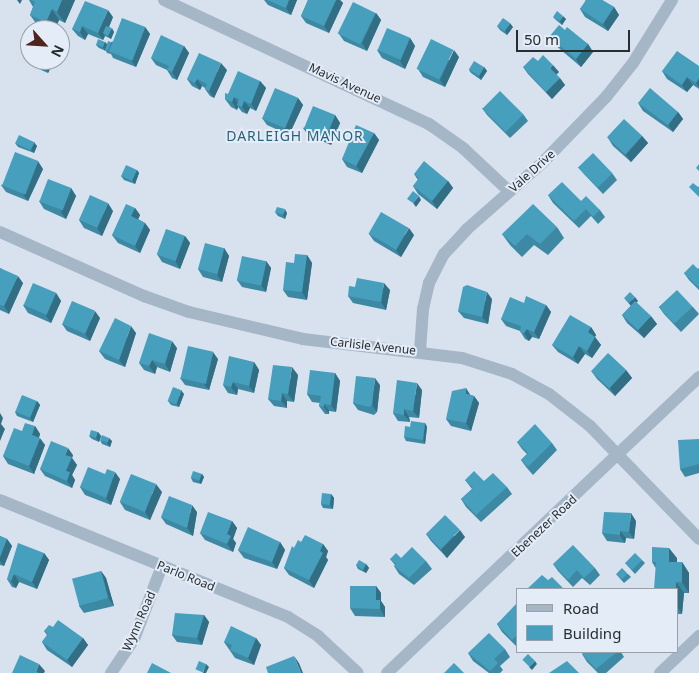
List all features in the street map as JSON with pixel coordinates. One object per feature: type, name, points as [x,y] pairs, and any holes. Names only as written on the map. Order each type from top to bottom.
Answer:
[{"type":"street","name":"Mavis Avenue","points":[[164,0],[429,124],[463,148],[509,192]]},
{"type":"street","name":"Vale Drive","points":[[420,351],[423,309],[436,268],[454,242],[509,192],[606,97],[633,63],[672,0]]},
{"type":"street","name":"Carlisle Avenue","points":[[0,232],[144,296],[189,312],[303,339],[420,351],[485,364],[527,382],[572,411],[618,455],[699,539]]},
{"type":"street","name":"Ebenezer Road","points":[[387,673],[699,378]]},
{"type":"street","name":"Parlo Road","points":[[0,500],[288,617],[318,636],[358,673]]},
{"type":"street","name":"Wynn Road","points":[[110,673],[134,639],[162,566]]},
{"type":"street","points":[[660,673],[699,636]]},
{"type":"building","points":[[31,0],[62,0],[57,12],[52,9],[47,20],[41,20],[30,15],[35,2]]},
{"type":"building","points":[[267,0],[289,0],[286,8]]},
{"type":"building","points":[[308,0],[336,0],[324,26],[301,16]]},
{"type":"building","points":[[586,0],[602,0],[614,7],[603,24],[580,9]]},
{"type":"building","points":[[85,1],[108,10],[98,33],[82,26],[80,32],[72,29]]},
{"type":"building","points":[[353,2],[375,13],[360,44],[338,33]]},
{"type":"building","points":[[557,11],[563,16],[560,21],[553,17]]},
{"type":"building","points":[[122,18],[145,27],[132,61],[109,52]]},
{"type":"building","points":[[503,18],[510,23],[504,31],[497,26]]},
{"type":"building","points":[[559,25],[565,30],[567,27],[588,44],[576,59],[549,37]]},
{"type":"building","points":[[106,26],[112,28],[108,36],[103,33]]},
{"type":"building","points":[[387,28],[410,38],[401,60],[378,50]]},
{"type":"building","points":[[161,35],[184,46],[172,72],[167,70],[169,66],[151,58]]},
{"type":"building","points":[[98,39],[105,42],[103,47],[96,45]]},
{"type":"building","points":[[431,39],[453,50],[439,80],[417,69]]},
{"type":"building","points":[[108,41],[111,42],[108,50],[105,50]]},
{"type":"building","points":[[677,51],[699,66],[699,78],[696,83],[687,77],[682,85],[662,71]]},
{"type":"building","points":[[199,53],[221,63],[209,91],[205,89],[207,84],[197,79],[195,83],[187,79]]},
{"type":"building","points":[[543,55],[553,65],[550,68],[560,78],[546,92],[523,67],[533,57],[538,61]]},
{"type":"building","points":[[474,61],[484,67],[479,76],[469,70]]},
{"type":"building","points":[[238,71],[260,81],[251,104],[244,101],[242,107],[237,105],[239,99],[234,97],[232,102],[225,99],[225,93],[228,94]]},
{"type":"building","points":[[275,88],[298,98],[285,128],[262,118]]},
{"type":"building","points":[[650,88],[678,112],[668,125],[638,103]]},
{"type":"building","points":[[500,91],[523,114],[506,132],[482,109]]},
{"type":"building","points":[[313,106],[335,115],[326,137],[304,128]]},
{"type":"building","points":[[624,119],[642,136],[625,154],[607,137]]},
{"type":"building","points":[[356,125],[374,133],[356,166],[342,159]]},
{"type":"building","points":[[19,135],[34,142],[31,150],[15,143]]},
{"type":"building","points":[[15,152],[38,161],[25,195],[2,186]]},
{"type":"building","points":[[593,153],[612,173],[597,188],[578,168]]},
{"type":"building","points":[[424,161],[448,181],[432,201],[413,186],[419,178],[414,174]]},
{"type":"building","points":[[126,165],[137,170],[132,181],[121,176]]},
{"type":"building","points":[[48,179],[71,188],[63,210],[39,201]]},
{"type":"building","points":[[562,182],[581,201],[586,196],[600,210],[593,217],[586,209],[574,221],[548,195]]},
{"type":"building","points":[[693,183],[699,186],[699,197],[689,187]]},
{"type":"building","points":[[413,191],[419,196],[413,203],[407,199]]},
{"type":"building","points":[[90,195],[108,203],[97,228],[79,220]]},
{"type":"building","points":[[126,204],[135,208],[131,216],[145,223],[135,246],[112,235]]},
{"type":"building","points":[[533,204],[557,227],[540,244],[527,234],[515,246],[502,234]]},
{"type":"building","points":[[277,207],[285,209],[283,215],[275,212]]},
{"type":"building","points":[[381,212],[409,228],[396,250],[368,234]]},
{"type":"building","points":[[166,229],[185,236],[176,261],[157,254]]},
{"type":"building","points":[[205,243],[224,248],[217,274],[198,269]]},
{"type":"building","points":[[295,254],[307,255],[302,292],[283,290],[286,262],[294,263]]},
{"type":"building","points":[[242,256],[266,261],[261,286],[237,280]]},
{"type":"building","points":[[693,264],[699,268],[699,288],[684,273]]},
{"type":"building","points":[[0,268],[18,276],[4,306],[0,305]]},
{"type":"building","points":[[357,278],[384,283],[381,302],[348,296],[349,286],[355,287]]},
{"type":"building","points":[[33,283],[56,293],[47,315],[24,305]]},
{"type":"building","points":[[467,285],[487,292],[482,317],[458,311],[463,287]]},
{"type":"building","points":[[677,290],[693,307],[674,324],[659,307]]},
{"type":"building","points":[[630,292],[635,297],[629,303],[624,298]]},
{"type":"building","points":[[526,296],[546,305],[534,332],[527,329],[524,333],[520,332],[521,326],[501,319],[510,297],[524,303]]},
{"type":"building","points":[[72,301],[95,311],[85,334],[62,324]]},
{"type":"building","points":[[635,301],[651,316],[638,330],[622,315]]},
{"type":"building","points":[[570,315],[591,327],[588,332],[595,337],[587,351],[579,346],[573,357],[552,345]]},
{"type":"building","points":[[115,318],[131,326],[119,360],[99,351]]},
{"type":"building","points":[[149,333],[172,341],[165,364],[152,360],[149,366],[139,363]]},
{"type":"building","points":[[188,346],[213,352],[206,384],[181,378]]},
{"type":"building","points":[[608,353],[626,370],[609,388],[591,371]]},
{"type":"building","points":[[229,356],[254,362],[249,386],[233,382],[231,387],[223,385]]},
{"type":"building","points":[[273,365],[292,367],[288,394],[282,393],[281,401],[268,399]]},
{"type":"building","points":[[310,370],[335,373],[331,405],[324,404],[324,407],[319,406],[321,396],[307,394]]},
{"type":"building","points":[[356,376],[375,378],[372,405],[369,407],[353,403]]},
{"type":"building","points":[[397,380],[417,383],[413,411],[404,409],[404,415],[393,413]]},
{"type":"building","points":[[173,387],[181,390],[176,404],[168,401]]},
{"type":"building","points":[[466,388],[466,394],[474,396],[466,423],[446,419],[452,391]]},
{"type":"building","points":[[22,395],[37,401],[30,418],[15,412]]},
{"type":"building","points":[[411,421],[425,423],[423,440],[404,437],[405,426],[410,427]]},
{"type":"building","points":[[25,423],[35,426],[32,435],[40,438],[29,466],[3,456],[14,428],[22,431]]},
{"type":"building","points":[[535,424],[552,443],[528,467],[521,460],[528,453],[517,442]]},
{"type":"building","points":[[91,430],[98,432],[96,438],[89,436]]},
{"type":"building","points":[[102,435],[109,438],[107,443],[100,440]]},
{"type":"building","points":[[699,439],[699,464],[680,469],[678,440]]},
{"type":"building","points":[[51,441],[68,448],[65,455],[72,457],[66,471],[70,472],[67,481],[40,469]]},
{"type":"building","points":[[88,467],[105,474],[107,469],[115,472],[106,498],[80,487]]},
{"type":"building","points":[[193,471],[202,474],[199,480],[191,478]]},
{"type":"building","points":[[474,471],[484,481],[493,473],[507,487],[476,515],[461,499],[473,488],[465,480]]},
{"type":"building","points":[[131,474],[156,484],[145,512],[120,502]]},
{"type":"building","points":[[322,493],[331,494],[330,505],[321,504]]},
{"type":"building","points":[[169,496],[192,505],[187,528],[161,517]]},
{"type":"building","points":[[208,512],[232,521],[227,534],[231,536],[227,544],[200,533]]},
{"type":"building","points":[[604,512],[631,513],[629,532],[620,531],[620,535],[602,533]]},
{"type":"building","points":[[445,515],[460,530],[441,549],[426,534]]},
{"type":"building","points":[[248,527],[280,542],[272,562],[238,550]]},
{"type":"building","points":[[305,535],[323,544],[320,551],[323,553],[309,580],[284,568],[292,546],[294,548],[298,540],[301,542]]},
{"type":"building","points":[[0,536],[7,539],[0,557]]},
{"type":"building","points":[[18,543],[44,553],[32,582],[14,574],[11,581],[7,579]]},
{"type":"building","points":[[573,545],[595,568],[584,578],[577,570],[568,580],[553,564]]},
{"type":"building","points":[[412,547],[426,561],[409,578],[394,566],[396,564],[390,559],[396,553],[401,558]]},
{"type":"building","points":[[652,547],[669,548],[669,562],[682,562],[682,582],[676,582],[676,588],[654,588],[656,562],[652,562]]},
{"type":"building","points":[[635,553],[642,560],[632,570],[625,563]]},
{"type":"building","points":[[359,560],[366,564],[363,570],[356,565]]},
{"type":"building","points":[[622,568],[628,574],[622,579],[616,574]]},
{"type":"building","points":[[101,571],[108,598],[79,606],[72,579]]},
{"type":"building","points":[[542,575],[548,580],[552,577],[563,588],[528,588]]},
{"type":"building","points":[[350,586],[376,586],[376,600],[380,600],[380,609],[350,608]]},
{"type":"building","points":[[516,604],[516,636],[512,640],[497,624]]},
{"type":"building","points":[[175,613],[204,615],[197,638],[172,635]]},
{"type":"building","points":[[58,620],[83,638],[67,660],[42,642],[48,634],[44,631],[49,625],[53,627]]},
{"type":"building","points":[[231,626],[256,638],[248,658],[230,650],[232,645],[224,642]]},
{"type":"building","points":[[489,633],[505,649],[494,659],[498,663],[490,671],[468,653]]},
{"type":"building","points":[[583,653],[616,653],[596,669]]},
{"type":"building","points":[[528,654],[535,661],[529,667],[522,660]]},
{"type":"building","points":[[20,655],[39,664],[36,672],[39,673],[12,673]]},
{"type":"building","points":[[294,656],[301,673],[268,673],[266,667]]},
{"type":"building","points":[[199,661],[206,664],[203,672],[195,669]]},
{"type":"building","points":[[567,661],[579,673],[549,673]]},
{"type":"building","points":[[152,663],[171,673],[147,673]]},
{"type":"building","points":[[454,663],[464,673],[444,673]]},
{"type":"district","name":"DARLEIGH MANOR","points":[[295,136]]}]
